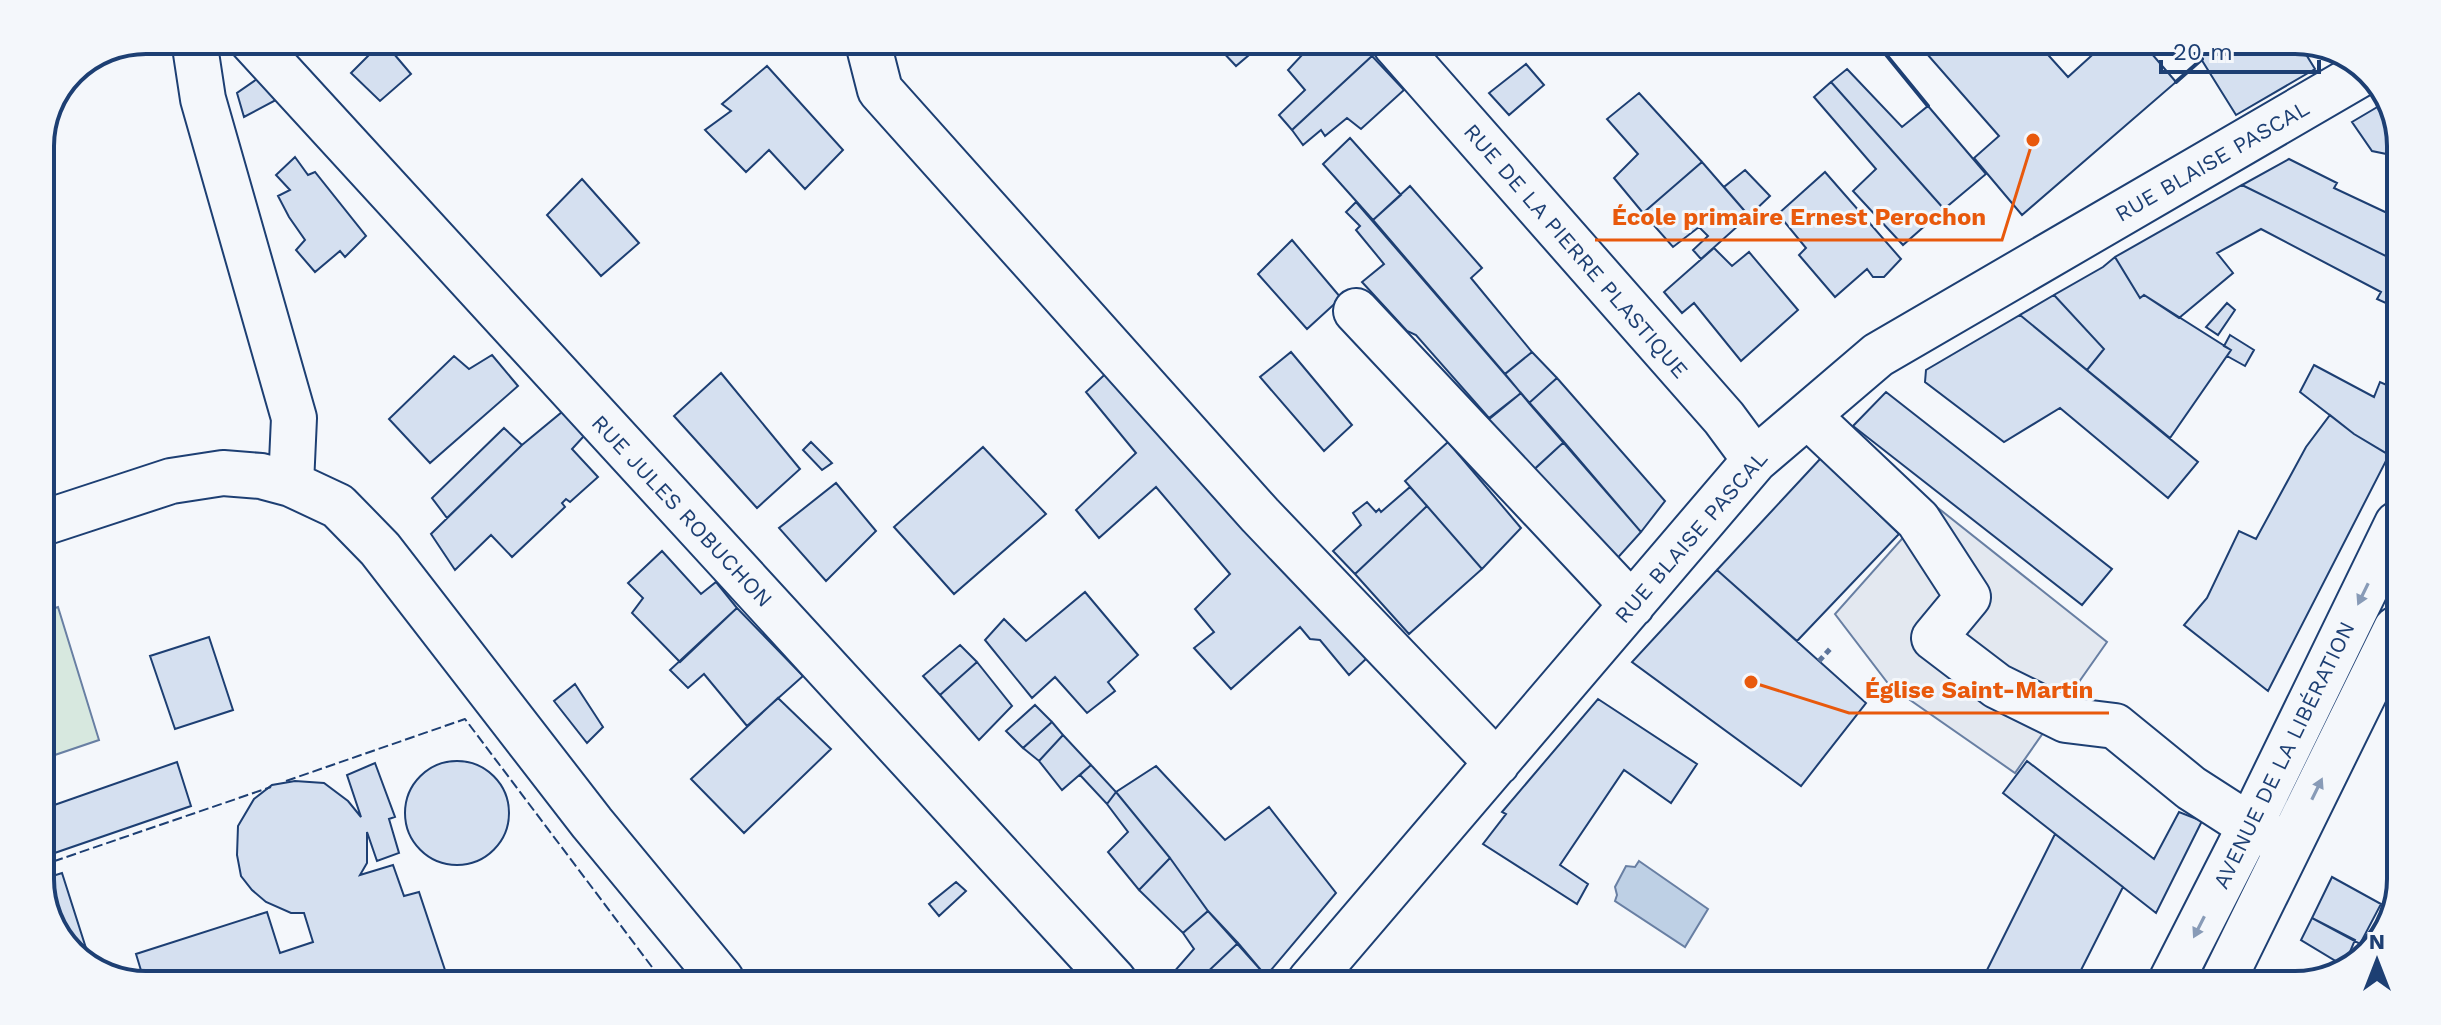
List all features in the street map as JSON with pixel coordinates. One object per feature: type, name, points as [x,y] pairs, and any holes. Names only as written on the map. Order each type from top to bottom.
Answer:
[{"type":"street","points":[[196,54],[203,99],[294,418],[291,484]]},
{"type":"street","name":"RUE JULES ROBUCHON","points":[[264,54],[1105,971]]},
{"type":"street","points":[[871,54],[880,90],[1260,515],[1497,763]]},
{"type":"street","name":"RUE DE LA PIERRE PLASTIQUE","points":[[1404,54],[1724,418],[1755,460]]},
{"type":"street","name":"RUE BLAISE PASCAL","points":[[1319,971],[1755,460],[1852,376],[1878,355],[2356,77]]},
{"type":"street","points":[[1356,311],[1632,605]]},
{"type":"street","points":[[1808,416],[1918,520],[1968,597],[1934,638],[1997,686],[2066,720],[2115,726],[2191,788],[2250,826],[2290,846]]},
{"type":"street","points":[[54,519],[171,481],[223,473],[261,476],[291,484],[338,506],[380,549],[592,823],[714,971]]},
{"type":"street","name":"AVENUE DE LA LIBÉRATION","points":[[2183,971],[2387,545]]},
{"type":"street","name":"AVENUE DE LA LIBÉRATION","points":[[2228,971],[2387,647]]},
{"type":"path","points":[[1819,661],[1830,649]]},
{"type":"shaded area","points":[[1933,504],[2107,642],[2015,773],[1890,686],[1835,614]]},
{"type":"shaded area","points":[[58,607],[99,740],[54,755],[54,608]]},
{"type":"water","points":[[1639,861],[1708,909],[1685,947],[1615,901],[1615,887],[1626,866],[1635,867]]},
{"type":"building","points":[[370,54],[394,54],[411,74],[380,101],[351,73]]},
{"type":"building","points":[[1225,54],[1250,54],[1236,66]]},
{"type":"building","points":[[1303,54],[1372,56],[1292,130],[1279,115],[1305,90],[1288,70]]},
{"type":"building","points":[[1927,54],[2047,54],[2068,77],[2093,54],[2152,54],[2176,82],[2022,215],[1974,158],[1999,136]]},
{"type":"building","points":[[2198,54],[2307,55],[2315,69],[2236,115]]},
{"type":"building","points":[[1372,56],[1404,90],[1361,129],[1347,118],[1325,136],[1321,130],[1303,145],[1292,130]]},
{"type":"building","points":[[1526,64],[1544,85],[1509,115],[1489,93]]},
{"type":"building","points":[[767,66],[843,150],[805,189],[769,150],[746,172],[705,130],[731,111],[722,104]]},
{"type":"building","points":[[1847,69],[1902,127],[1928,106],[1986,174],[1944,209],[1831,82]]},
{"type":"building","points":[[257,79],[276,100],[244,117],[237,93]]},
{"type":"building","points":[[1831,82],[1944,209],[1903,245],[1853,191],[1876,169],[1814,97]]},
{"type":"building","points":[[1639,93],[1702,162],[1643,213],[1614,178],[1638,154],[1607,119]]},
{"type":"building","points":[[2378,106],[2385,128],[2387,154],[2372,151],[2352,122]]},
{"type":"building","points":[[1350,138],[1401,195],[1373,220],[1323,164]]},
{"type":"building","points":[[295,157],[308,175],[315,172],[366,236],[345,257],[340,251],[315,272],[296,250],[305,240],[278,196],[290,190],[276,175]]},
{"type":"building","points":[[2289,159],[2337,183],[2334,188],[2387,213],[2387,257],[2242,185]]},
{"type":"building","points":[[1702,162],[1749,216],[1701,259],[1693,250],[1708,236],[1699,227],[1673,247],[1643,213]]},
{"type":"building","points":[[1745,170],[1770,196],[1749,216],[1724,187]]},
{"type":"building","points":[[1825,172],[1901,259],[1884,277],[1873,277],[1867,269],[1835,297],[1799,255],[1806,248],[1778,214]]},
{"type":"building","points":[[582,179],[639,243],[601,276],[547,215]]},
{"type":"building","points":[[2242,185],[2387,257],[2387,304],[2377,299],[2381,292],[2261,229],[2217,253],[2233,273],[2179,318],[2144,295],[2140,298],[2115,257]]},
{"type":"building","points":[[1410,186],[1482,268],[1471,278],[1532,352],[1505,374],[1373,220]]},
{"type":"building","points":[[1356,202],[1521,393],[1489,418],[1416,335],[1407,331],[1362,282],[1384,264],[1356,230],[1360,226],[1346,212]]},
{"type":"building","points":[[1292,240],[1341,298],[1307,329],[1258,274]]},
{"type":"building","points":[[1714,248],[1732,266],[1749,252],[1798,310],[1741,361],[1694,303],[1682,313],[1664,292]]},
{"type":"building","points":[[2115,257],[2140,298],[2144,295],[2231,350],[2170,438],[2087,370],[2104,349],[2054,295]]},
{"type":"building","points":[[2054,295],[2104,349],[2087,370],[2020,315]]},
{"type":"building","points":[[2227,303],[2235,310],[2218,335],[2206,327]]},
{"type":"building","points":[[2020,315],[2198,462],[2168,498],[2060,408],[2004,442],[1925,382],[1926,370]]},
{"type":"building","points":[[2230,335],[2254,350],[2245,366],[2227,356],[2231,350],[2224,346]]},
{"type":"building","points":[[1291,352],[1352,425],[1324,451],[1260,377]]},
{"type":"building","points":[[1532,352],[1557,378],[1529,403],[1505,374]]},
{"type":"building","points":[[492,355],[518,386],[430,463],[389,419],[454,356],[469,369]]},
{"type":"building","points":[[1115,365],[1367,658],[1349,675],[1320,640],[1310,639],[1300,627],[1231,689],[1194,648],[1214,632],[1195,609],[1230,574],[1156,487],[1099,538],[1076,510],[1136,453],[1086,392]]},
{"type":"building","points":[[2314,365],[2374,397],[2380,382],[2387,385],[2387,454],[2354,434],[2300,392]]},
{"type":"building","points":[[721,373],[800,469],[757,508],[674,416]]},
{"type":"building","points":[[1557,378],[1665,501],[1641,532],[1529,403]]},
{"type":"building","points":[[1886,392],[2112,569],[2082,605],[1853,426]]},
{"type":"building","points":[[1521,393],[1564,442],[1526,477],[1482,425]]},
{"type":"building","points":[[562,412],[584,436],[572,449],[598,477],[570,502],[566,499],[562,503],[565,507],[512,557],[491,535],[455,570],[431,534],[522,445]]},
{"type":"building","points":[[2330,415],[2387,454],[2387,459],[2268,691],[2184,625],[2207,598],[2239,531],[2256,539],[2306,447]]},
{"type":"building","points":[[504,428],[522,445],[447,518],[432,498]]},
{"type":"building","points":[[811,442],[832,463],[822,470],[803,450]]},
{"type":"building","points":[[1448,442],[1521,528],[1482,569],[1405,481]]},
{"type":"building","points":[[1564,442],[1641,532],[1613,563],[1531,472]]},
{"type":"building","points":[[983,447],[1046,514],[954,594],[894,527]]},
{"type":"building","points":[[1821,458],[1899,534],[1797,641],[1717,570]]},
{"type":"building","points":[[836,483],[876,531],[826,581],[779,528]]},
{"type":"building","points":[[1410,487],[1427,506],[1355,574],[1333,551],[1361,525],[1353,513],[1367,502],[1376,512],[1379,509],[1381,512]]},
{"type":"building","points":[[1427,506],[1482,569],[1409,634],[1355,574]]},
{"type":"building","points":[[662,551],[701,594],[716,582],[737,608],[680,662],[632,613],[643,598],[628,583]]},
{"type":"building","points":[[1717,570],[1866,703],[1801,786],[1632,662]]},
{"type":"building","points":[[1085,592],[1138,655],[1108,682],[1115,691],[1087,713],[1055,677],[1032,698],[985,640],[1004,619],[1026,641]]},
{"type":"building","points":[[737,608],[803,676],[747,726],[704,674],[688,688],[670,670]]},
{"type":"building","points":[[209,637],[233,710],[175,729],[150,656]]},
{"type":"building","points":[[960,645],[977,662],[940,695],[923,676]]},
{"type":"building","points":[[977,662],[1012,706],[979,740],[940,695]]},
{"type":"building","points":[[575,684],[603,727],[587,743],[554,701]]},
{"type":"building","points":[[778,698],[831,749],[744,833],[691,779]]},
{"type":"building","points":[[1598,699],[1697,764],[1671,803],[1624,770],[1560,865],[1588,884],[1577,904],[1483,844],[1506,814],[1502,812]]},
{"type":"building","points":[[1035,705],[1052,722],[1023,748],[1006,731]]},
{"type":"building","points":[[1052,722],[1063,735],[1039,761],[1023,748]]},
{"type":"building","points":[[1063,735],[1091,765],[1062,790],[1039,761]]},
{"type":"building","points":[[457,761],[477,765],[500,784],[509,813],[505,833],[486,856],[457,865],[437,861],[414,842],[405,813],[409,793],[428,770]]},
{"type":"building","points":[[2027,761],[2154,859],[2179,812],[2202,821],[2156,913],[2003,793]]},
{"type":"building","points":[[177,762],[191,806],[54,853],[54,805]]},
{"type":"building","points":[[375,763],[395,817],[389,819],[399,853],[377,861],[367,832],[367,863],[360,875],[393,865],[404,896],[419,892],[445,971],[141,970],[136,954],[267,912],[280,953],[313,942],[304,913],[291,913],[266,902],[241,876],[237,855],[238,826],[254,799],[272,785],[295,781],[324,783],[348,801],[361,817],[347,775]]},
{"type":"building","points":[[1091,765],[1116,792],[1107,804],[1080,775]]},
{"type":"building","points":[[1156,766],[1225,840],[1269,807],[1336,893],[1270,971],[1262,971],[1208,911],[1116,792]]},
{"type":"building","points":[[1116,792],[1170,858],[1139,890],[1108,852],[1128,832],[1107,804]]},
{"type":"building","points":[[2055,834],[2123,887],[2081,971],[1986,971]]},
{"type":"building","points":[[1170,858],[1208,911],[1183,933],[1139,890]]},
{"type":"building","points":[[62,873],[86,948],[63,920],[54,876]]},
{"type":"building","points":[[2332,877],[2381,904],[2372,921],[2337,921],[2337,932],[2312,918]]},
{"type":"building","points":[[956,882],[966,891],[939,916],[929,904]]},
{"type":"building","points":[[1208,911],[1238,943],[1209,971],[1175,971],[1194,949],[1183,933]]},
{"type":"building","points":[[2312,918],[2337,931],[2337,962],[2301,940]]},
{"type":"building","points":[[1238,943],[1262,971],[1209,971]]},
{"type":"fence","points":[[286,781],[465,719],[655,971]]},
{"type":"fence","points":[[54,861],[271,787]]},
{"type":"wall","points":[[1886,54],[1928,106]]},
{"type":"wall","points":[[2176,82],[2202,59]]},
{"type":"place","name":"École primaire Ernest Perochon","points":[[2033,140]]},
{"type":"place","name":"Église Saint-Martin","points":[[1751,682]]}]
